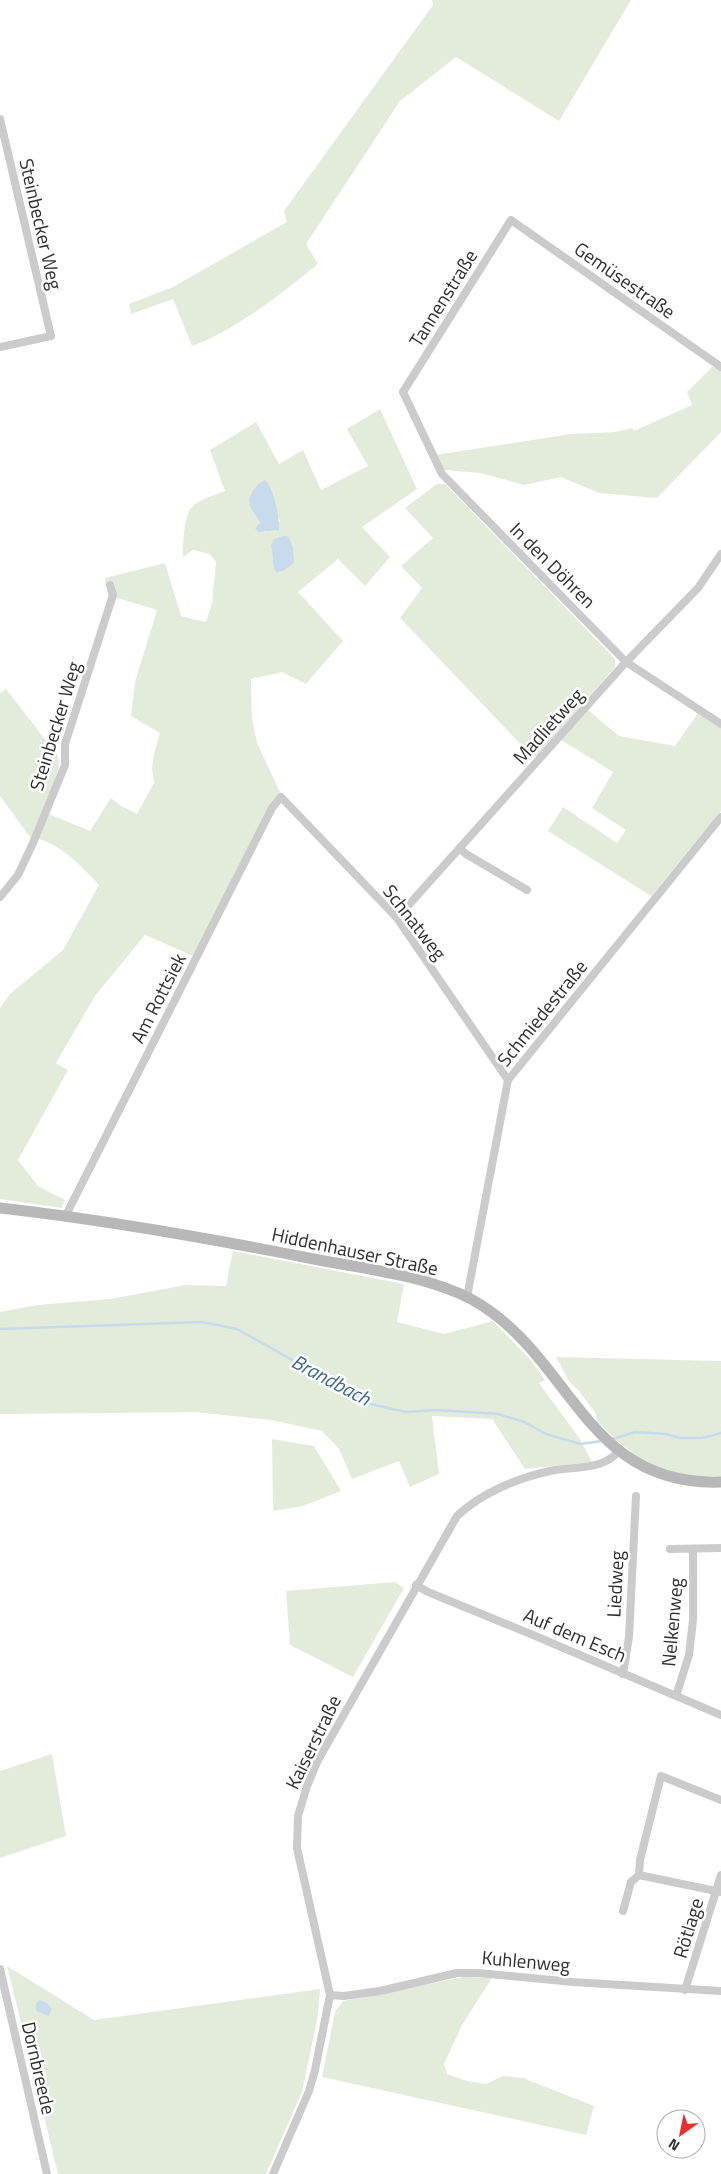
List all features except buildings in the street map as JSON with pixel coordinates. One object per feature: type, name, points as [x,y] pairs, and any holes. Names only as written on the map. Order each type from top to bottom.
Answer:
[{"type":"main road","name":"Hiddenhauser Straße","points":[[0,1208],[66,1215],[172,1232],[423,1281],[467,1298],[498,1317],[520,1336],[615,1449],[642,1466],[669,1478],[721,1482]]},
{"type":"street","name":"Steinbecker Weg","points":[[0,119],[50,336],[0,347]]},
{"type":"street","name":"Gemüsestraße","points":[[511,220],[721,366]]},
{"type":"street","name":"Tannenstraße","points":[[403,392],[511,220]]},
{"type":"street","name":"In den Döhren","points":[[403,392],[442,474],[626,662],[721,724]]},
{"type":"street","name":"Madlietweg","points":[[397,918],[626,662],[698,588],[721,554]]},
{"type":"street","name":"Steinbecker Weg","points":[[0,897],[18,875],[65,765],[65,744],[112,595],[110,585]]},
{"type":"street","name":"Schnatweg","points":[[281,797],[397,918],[508,1080]]},
{"type":"street","name":"Am Rottsiek","points":[[66,1215],[272,808],[281,797]]},
{"type":"street","name":"Schmiedestraße","points":[[467,1298],[508,1080],[721,817]]},
{"type":"street","points":[[460,849],[527,890]]},
{"type":"street","name":"Kaiserstraße","points":[[272,2174],[309,2090],[319,2052],[330,1995],[299,1861],[297,1832],[298,1816],[307,1786],[318,1760],[457,1516],[468,1506],[534,1475],[606,1463],[615,1449]]},
{"type":"street","name":"Liedweg","points":[[623,1674],[629,1637],[636,1496]]},
{"type":"street","points":[[670,1549],[721,1548]]},
{"type":"street","name":"Nelkenweg","points":[[676,1696],[690,1655],[693,1620],[693,1549]]},
{"type":"street","name":"Auf dem Esch","points":[[416,1585],[428,1592],[721,1715]]},
{"type":"street","points":[[640,1875],[640,1860],[661,1776],[721,1800]]},
{"type":"street","points":[[623,1911],[631,1882],[640,1875],[718,1891]]},
{"type":"street","name":"Rötlage","points":[[685,1990],[718,1891],[721,1875]]},
{"type":"street","name":"Dornbreede","points":[[0,1969],[47,2174]]},
{"type":"street","name":"Kuhlenweg","points":[[330,1995],[344,1996],[380,1991],[464,1973],[685,1990],[721,1991]]},
{"type":"green space","points":[[432,0],[631,0],[559,121],[456,57],[400,101],[306,244],[318,264],[274,299],[241,321],[225,331],[192,346],[173,299],[131,314],[129,304],[173,287],[287,222],[284,211],[433,5]]},
{"type":"green space","points":[[714,365],[721,370],[721,432],[657,498],[599,493],[561,477],[524,485],[481,473],[444,470],[435,455],[571,434],[615,432],[632,428],[634,431],[692,405],[687,392]]},
{"type":"green space","points":[[380,409],[417,489],[362,527],[390,557],[365,586],[338,559],[298,592],[343,641],[306,684],[282,672],[251,679],[252,719],[257,743],[280,792],[193,956],[145,935],[95,996],[56,1063],[68,1070],[18,1160],[38,1186],[65,1200],[62,1208],[0,1199],[0,1008],[10,994],[63,950],[99,885],[60,849],[41,839],[30,837],[0,796],[0,693],[6,689],[58,756],[59,767],[45,809],[49,814],[90,831],[111,798],[121,806],[137,814],[154,783],[152,769],[154,753],[160,733],[131,716],[135,682],[157,610],[108,595],[105,578],[165,563],[181,616],[206,622],[212,603],[216,562],[210,554],[193,550],[183,557],[183,551],[186,521],[191,508],[202,500],[225,491],[210,450],[256,422],[279,464],[303,450],[321,490],[368,466],[347,429]],"holes":[[[273,494],[280,521],[270,530],[264,532],[257,515]]]},
{"type":"green space","points":[[437,484],[445,484],[615,659],[615,667],[537,757],[531,755],[400,618],[422,588],[401,566],[433,538],[405,508]]},
{"type":"green space","points":[[588,710],[619,736],[675,746],[698,713],[721,728],[721,811],[651,896],[548,831],[563,807],[617,843],[626,830],[592,808],[613,772],[561,740]]},
{"type":"green space","points":[[233,1251],[404,1284],[397,1322],[444,1334],[493,1321],[529,1358],[545,1380],[539,1383],[580,1439],[592,1462],[525,1469],[492,1419],[432,1416],[439,1474],[410,1487],[399,1461],[352,1479],[339,1449],[322,1431],[271,1420],[196,1412],[0,1414],[0,1312],[37,1305],[110,1299],[186,1285],[226,1286]]},
{"type":"green space","points":[[556,1357],[721,1361],[721,1477],[682,1475],[645,1462],[617,1441],[597,1421],[595,1412],[569,1381]]},
{"type":"green space","points":[[272,1439],[314,1446],[341,1491],[303,1506],[273,1511]]},
{"type":"green space","points":[[395,1582],[404,1588],[353,1677],[290,1645],[286,1591]]},
{"type":"green space","points":[[52,1754],[66,1836],[0,1858],[0,1771]]},
{"type":"green space","points":[[7,1966],[94,2020],[320,1989],[318,2015],[302,2092],[266,2174],[58,2174]]},
{"type":"green space","points":[[463,1977],[492,1978],[462,2025],[444,2064],[447,2074],[467,2081],[486,2084],[503,2076],[523,2078],[594,2106],[586,2135],[322,2077],[335,2012],[343,2001]]},
{"type":"water","points":[[265,480],[276,504],[279,530],[258,532],[255,528],[260,523],[249,502],[251,494],[256,487]]},
{"type":"water","points":[[288,536],[293,548],[294,563],[283,571],[276,572],[271,546],[274,539]]},
{"type":"water","points":[[39,2000],[47,2003],[52,2009],[49,2016],[36,2011],[36,2004]]},
{"type":"waterway","name":"Brandbach","points":[[0,1329],[202,1322],[237,1329],[371,1404],[405,1412],[437,1410],[498,1414],[524,1422],[546,1434],[580,1444],[602,1441]]},
{"type":"waterway","name":"Brandbach","points":[[612,1439],[635,1432],[666,1434],[680,1438],[702,1438],[721,1433]]}]
